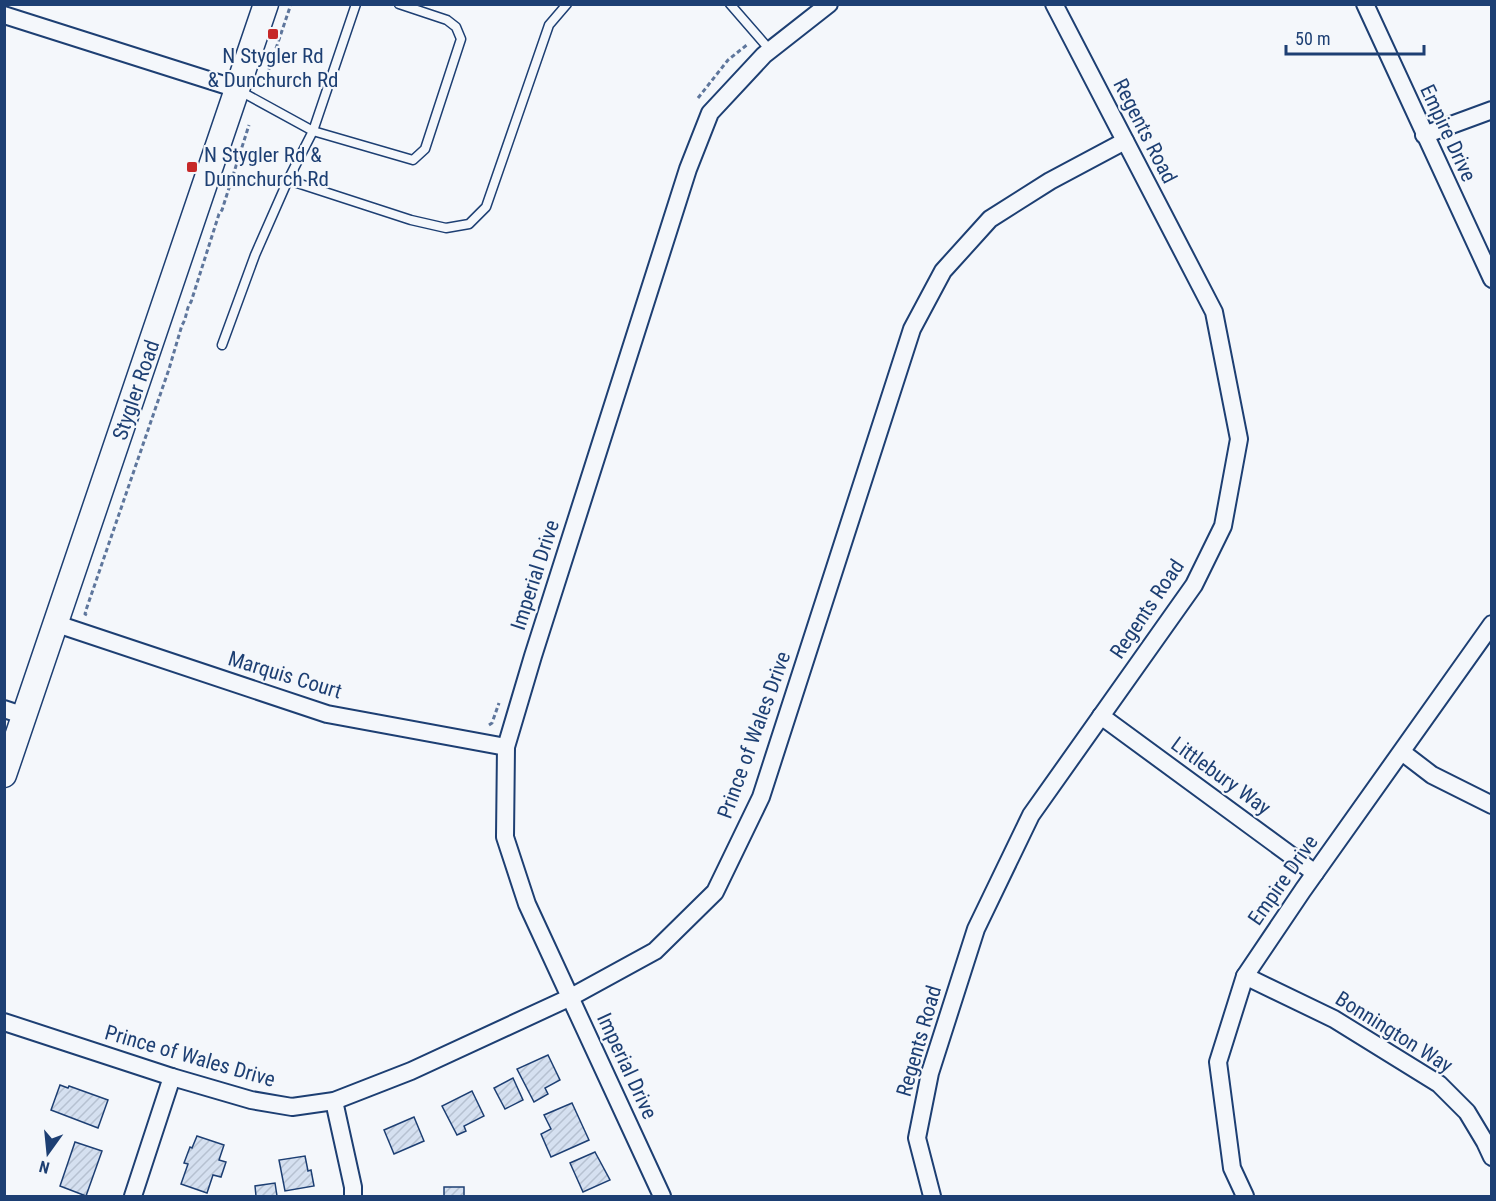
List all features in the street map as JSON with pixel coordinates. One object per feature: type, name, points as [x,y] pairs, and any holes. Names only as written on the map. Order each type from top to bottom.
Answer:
[{"type":"main road","name":"Stygler Road","points":[[4,775],[15,712],[57,624],[266,4]]},
{"type":"street","name":"Imperial Drive","points":[[662,1197],[527,904],[505,837],[506,747],[688,169],[710,113],[770,51],[829,4]]},
{"type":"street","name":"Regents Road","points":[[932,1197],[917,1138],[930,1073],[976,929],[1031,815],[1194,585],[1222,526],[1239,439],[1214,312],[1054,4]]},
{"type":"street","name":"Empire Drive","points":[[1365,4],[1491,279]]},
{"type":"street","points":[[4,15],[237,89]]},
{"type":"street","points":[[1424,135],[1491,110]]},
{"type":"street","name":"Prince of Wales Drive","points":[[4,1023],[172,1077],[251,1100],[292,1107],[334,1101],[411,1071],[571,998],[655,951],[715,892],[761,797],[912,329],[943,271],[990,219],[1050,181],[1125,141]]},
{"type":"street","name":"Marquis Court","points":[[57,624],[327,714],[506,747]]},
{"type":"street","name":"Empire Drive","points":[[1245,1197],[1232,1168],[1218,1062],[1245,976],[1491,624]]},
{"type":"street","name":"Littlebury Way","points":[[1101,716],[1315,873]]},
{"type":"street","points":[[1402,752],[1432,775],[1491,805]]},
{"type":"street","name":"Bonnington Way","points":[[1245,976],[1334,1019],[1440,1084],[1467,1112],[1491,1157]]},
{"type":"street","points":[[133,1197],[172,1077]]},
{"type":"street","points":[[334,1101],[353,1187],[353,1197]]},
{"type":"lane","points":[[222,345],[255,255],[288,180],[313,131],[356,4]]},
{"type":"lane","points":[[237,89],[313,131],[406,160],[413,160],[425,149],[461,39],[456,27],[447,20],[399,4]]},
{"type":"lane","points":[[288,180],[411,220],[446,228],[469,224],[486,207],[549,25],[567,4]]},
{"type":"lane","points":[[730,4],[770,51]]},
{"type":"path","points":[[264,84],[291,4]]},
{"type":"path","points":[[694,105],[728,60],[750,43]]},
{"type":"path","points":[[93,617],[84,614],[169,369],[171,356],[222,210],[250,118]]},
{"type":"path","points":[[480,724],[491,725],[501,697]]},
{"type":"building","points":[[548,1055],[560,1080],[545,1088],[548,1094],[534,1102],[517,1069]]},
{"type":"building","points":[[513,1078],[523,1100],[505,1109],[494,1088]]},
{"type":"building","points":[[60,1085],[108,1100],[98,1128],[51,1110]]},
{"type":"building","points":[[472,1091],[484,1116],[464,1126],[466,1131],[457,1135],[442,1106]]},
{"type":"building","points":[[572,1103],[589,1140],[551,1157],[541,1134],[551,1129],[544,1115]]},
{"type":"building","points":[[414,1117],[424,1141],[394,1154],[384,1130]]},
{"type":"building","points":[[197,1136],[224,1145],[219,1160],[226,1162],[221,1177],[213,1175],[207,1193],[181,1184],[188,1164],[184,1163]]},
{"type":"building","points":[[75,1142],[102,1151],[86,1196],[60,1186]]},
{"type":"building","points":[[595,1152],[610,1180],[583,1192],[570,1163]]},
{"type":"building","points":[[305,1156],[314,1186],[285,1191],[279,1160]]},
{"type":"building","points":[[275,1183],[277,1196],[256,1196],[255,1186]]},
{"type":"building","points":[[444,1187],[464,1187],[464,1196],[444,1196]]},
{"type":"place","name":"N Stygler Rd & Dunchurch Rd","points":[[273,34]]},
{"type":"place","name":"N Stygler Rd & Dunnchurch Rd","points":[[192,167]]}]
